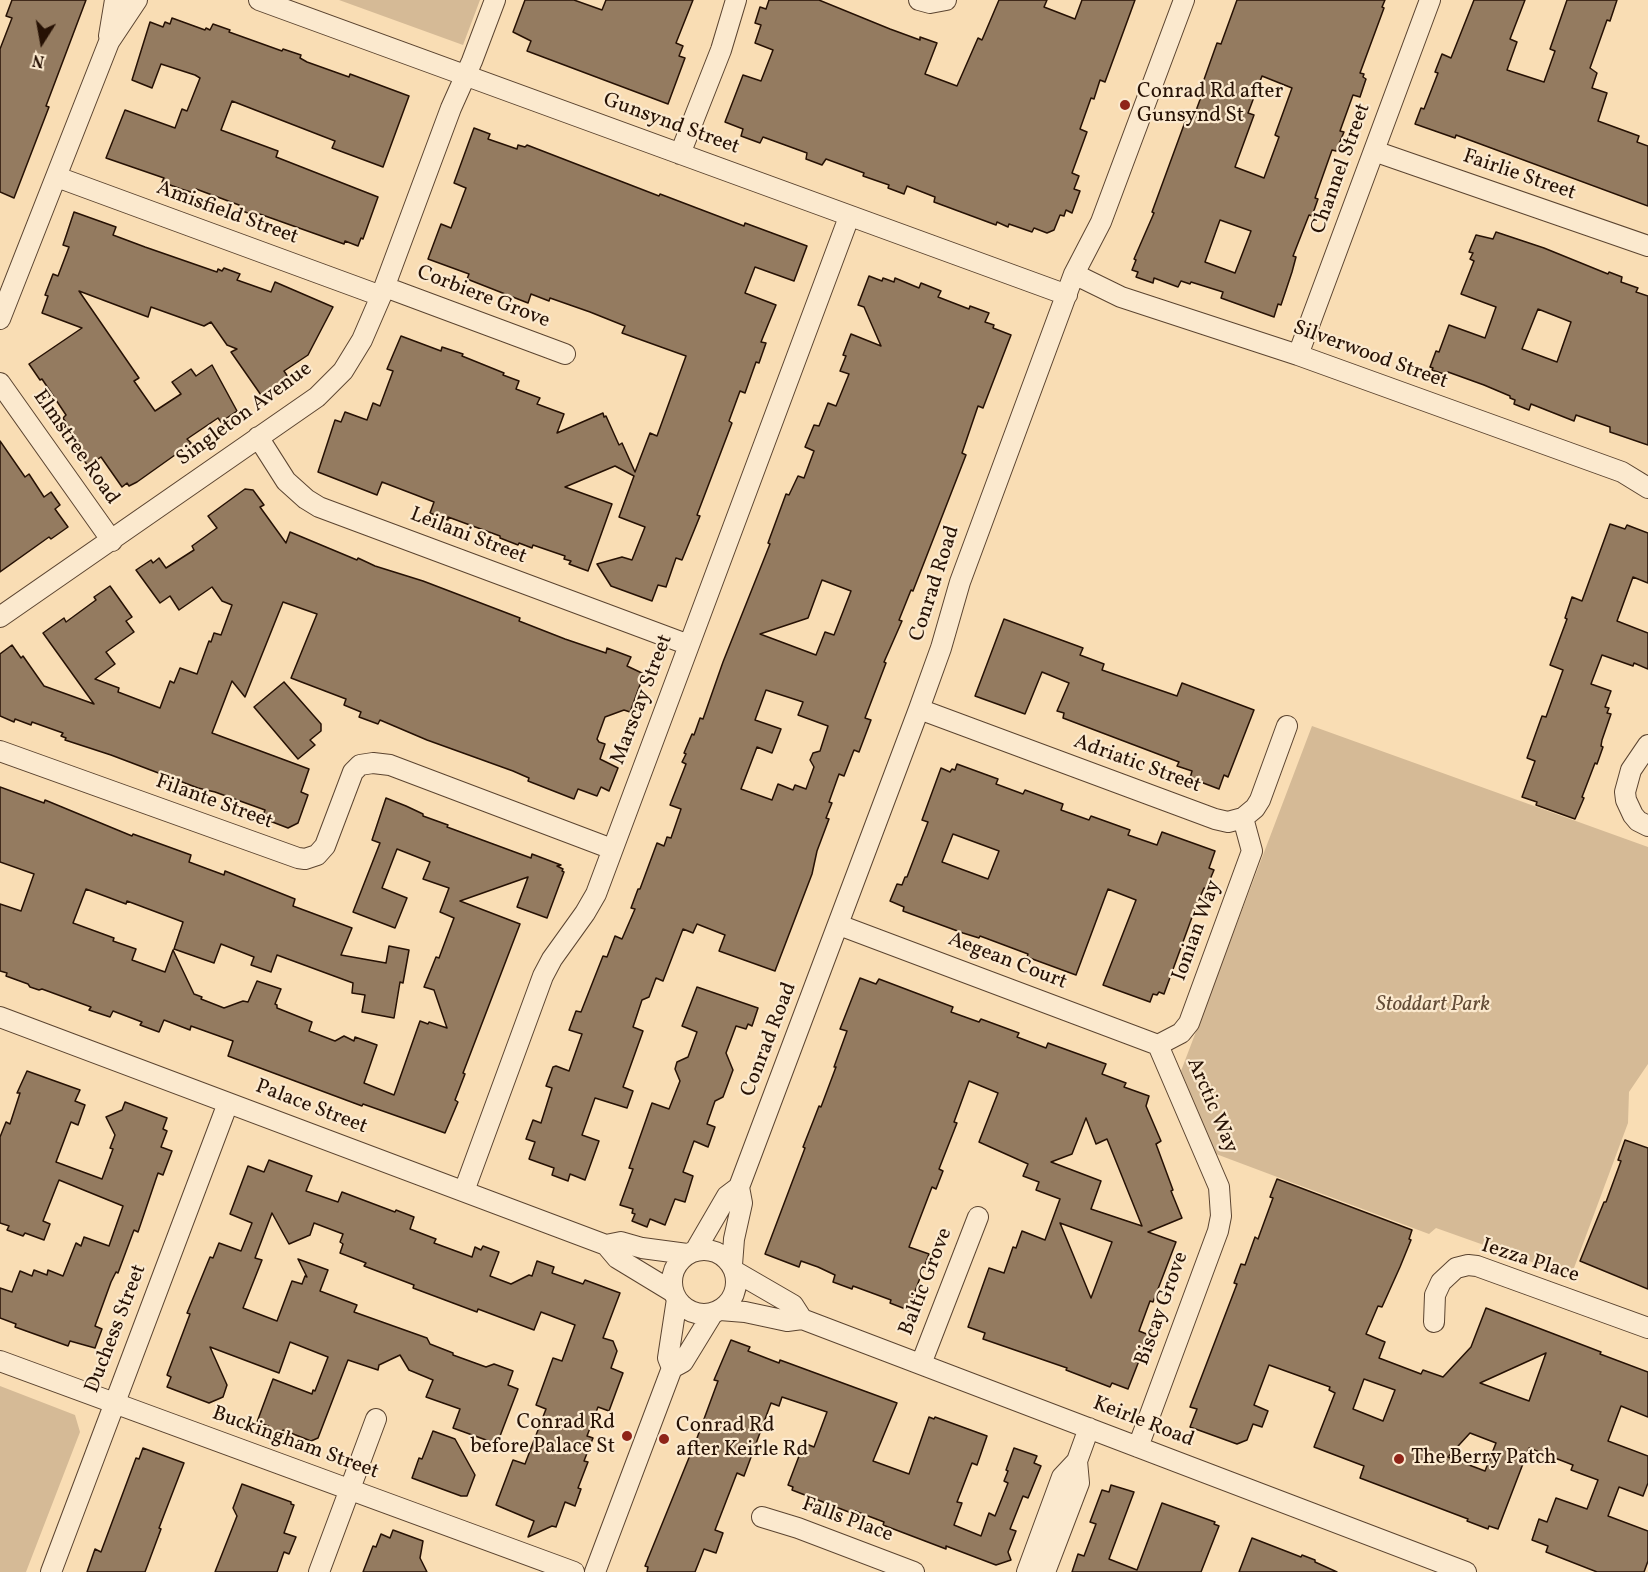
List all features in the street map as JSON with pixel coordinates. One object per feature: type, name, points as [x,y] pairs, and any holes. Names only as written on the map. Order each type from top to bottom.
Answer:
[{"type":"street","points":[[0,319],[109,42],[114,0]]},
{"type":"street","points":[[109,42],[116,35],[137,0]]},
{"type":"street","name":"Gunsynd Street","points":[[259,0],[1067,295]]},
{"type":"street","name":"Singleton Avenue","points":[[0,617],[318,397],[343,371],[362,340],[383,291],[451,108],[495,0]]},
{"type":"street","points":[[680,154],[721,50],[736,0]]},
{"type":"street","points":[[919,0],[930,3],[946,0]]},
{"type":"street","name":"Conrad Road","points":[[734,1268],[734,1239],[742,1203],[739,1187],[919,709],[941,648],[960,582],[1074,274],[1101,222],[1184,0]]},
{"type":"street","name":"Channel Street","points":[[1298,355],[1430,0]]},
{"type":"street","name":"Fairlie Street","points":[[1374,151],[1648,246]]},
{"type":"street","name":"Amisfield Street","points":[[57,177],[383,291]]},
{"type":"street","name":"Marscay Street","points":[[464,1191],[543,976],[557,951],[591,904],[849,217]]},
{"type":"street","name":"Silverwood Street","points":[[1074,274],[1121,297],[1298,355],[1622,472],[1648,488]]},
{"type":"street","name":"Corbiere Grove","points":[[383,291],[565,354]]},
{"type":"street","name":"Elmstree Road","points":[[0,383],[112,541]]},
{"type":"street","name":"Leilani Street","points":[[258,437],[286,481],[319,507],[689,645]]},
{"type":"street","name":"Adriatic Street","points":[[919,709],[1215,819],[1228,822],[1243,818]]},
{"type":"street","points":[[1243,818],[1255,808],[1260,800],[1287,726]]},
{"type":"street","points":[[1648,745],[1632,770],[1625,792],[1633,815],[1638,821],[1648,826]]},
{"type":"street","name":"Filante Street","points":[[0,751],[290,856],[305,859],[317,855],[325,846],[358,762],[390,765],[612,849]]},
{"type":"street","name":"Ionian Way","points":[[1158,1045],[1181,1033],[1189,1023],[1252,851],[1243,818]]},
{"type":"street","name":"Aegean Court","points":[[839,925],[1158,1045]]},
{"type":"street","name":"Palace Street","points":[[2,1023],[228,1103],[606,1245],[616,1258],[675,1296]]},
{"type":"street","name":"Arctic Way","points":[[1158,1045],[1219,1187]]},
{"type":"street","name":"Duchess Street","points":[[51,1572],[228,1103]]},
{"type":"street","name":"Conrad Road","points":[[691,1252],[727,1196],[739,1187]]},
{"type":"street","name":"Biscay Grove","points":[[1138,1446],[1218,1231],[1221,1216],[1219,1187]]},
{"type":"street","name":"Baltic Grove","points":[[921,1364],[978,1217]]},
{"type":"street","name":"Palace Street","points":[[606,1245],[621,1242],[642,1248],[691,1252]]},
{"type":"street","points":[[595,1572],[672,1368],[683,1362],[717,1312],[733,1298],[737,1281],[734,1268],[720,1253],[703,1249],[691,1252],[676,1267],[673,1275],[675,1296],[668,1358],[672,1368]]},
{"type":"street","name":"Iezza Place","points":[[1434,1322],[1435,1295],[1441,1282],[1456,1268],[1468,1265],[1477,1266],[1648,1328]]},
{"type":"street","name":"Keirle Road","points":[[734,1268],[793,1305],[802,1319]]},
{"type":"street","points":[[675,1296],[682,1306],[697,1313],[717,1312]]},
{"type":"street","name":"Keirle Road","points":[[717,1312],[746,1312],[787,1321],[802,1319],[1466,1572]]},
{"type":"street","name":"Buckingham Street","points":[[0,1361],[574,1572]]},
{"type":"street","points":[[319,1572],[376,1419]]},
{"type":"street","points":[[1045,1572],[1078,1483],[1077,1461],[1089,1428]]},
{"type":"street","points":[[1027,1572],[1062,1477],[1077,1461]]},
{"type":"street","name":"Falls Place","points":[[762,1517],[798,1528],[914,1572]]},
{"type":"green space","points":[[339,0],[480,0],[463,45]]},
{"type":"green space","name":"Stoddart Park","points":[[1312,726],[1648,847],[1648,1064],[1629,1092],[1628,1123],[1571,1276],[1436,1228],[1429,1234],[1216,1154],[1181,1071]]},
{"type":"green space","points":[[0,1386],[75,1415],[80,1432],[26,1572],[0,1572]]},
{"type":"building","points":[[12,0],[86,0],[14,198],[0,192],[0,49],[12,18],[6,16]]},
{"type":"building","points":[[525,0],[574,0],[602,10],[606,0],[693,0],[676,43],[683,46],[679,56],[685,58],[668,104],[527,51],[531,41],[513,32]]},
{"type":"building","points":[[769,0],[819,0],[920,40],[920,37],[937,43],[925,74],[957,86],[978,38],[982,40],[999,0],[1047,0],[1044,7],[1075,19],[1082,0],[1135,0],[1105,82],[1100,80],[1080,129],[1087,132],[1072,173],[1079,176],[1074,189],[1080,191],[1072,213],[1066,210],[1064,216],[1060,215],[1054,230],[1047,233],[1034,228],[1032,232],[1009,224],[1008,227],[997,222],[996,225],[934,202],[935,197],[907,186],[904,194],[888,188],[889,185],[863,176],[864,173],[826,159],[822,165],[806,159],[807,153],[763,137],[760,143],[741,136],[743,129],[725,122],[743,75],[761,81],[773,50],[755,43],[761,25],[755,23],[760,7],[766,9]]},
{"type":"building","points":[[1237,0],[1385,0],[1360,73],[1364,74],[1363,77],[1366,79],[1360,97],[1353,95],[1340,131],[1344,132],[1336,151],[1332,150],[1315,198],[1318,199],[1312,216],[1309,215],[1293,256],[1296,257],[1292,272],[1281,305],[1278,304],[1274,317],[1221,298],[1223,292],[1191,282],[1190,284],[1181,281],[1178,287],[1154,278],[1153,283],[1136,277],[1138,272],[1132,270],[1136,260],[1134,259],[1154,213],[1152,212],[1185,122],[1191,124],[1217,43],[1221,44]],"holes":[[[1262,76],[1292,88],[1275,135],[1279,137],[1264,178],[1235,167],[1254,115],[1248,113]],[[1220,220],[1251,231],[1235,273],[1205,262]]]},
{"type":"building","points":[[1474,0],[1525,0],[1510,39],[1517,42],[1507,70],[1544,82],[1555,51],[1550,49],[1567,0],[1617,0],[1610,21],[1607,20],[1590,68],[1597,73],[1592,88],[1607,93],[1598,121],[1639,136],[1637,142],[1648,146],[1648,206],[1456,135],[1455,138],[1415,124],[1421,108],[1424,109],[1438,73],[1435,72],[1442,54],[1451,58]]},
{"type":"building","points":[[172,18],[205,30],[206,28],[210,30],[213,24],[282,51],[283,49],[301,55],[300,58],[307,62],[349,77],[350,74],[409,96],[383,167],[332,148],[335,141],[232,101],[221,130],[278,151],[276,157],[378,197],[363,239],[361,238],[358,246],[345,241],[344,244],[254,212],[253,215],[240,210],[239,205],[196,189],[194,193],[181,189],[162,182],[164,178],[106,158],[125,110],[175,128],[182,109],[187,111],[200,78],[195,75],[161,64],[152,88],[132,80],[150,22],[163,27],[165,22],[170,24]]},
{"type":"building","points":[[474,128],[490,134],[488,139],[517,149],[518,145],[525,147],[527,145],[659,196],[660,194],[744,226],[745,223],[807,246],[794,281],[755,267],[745,293],[776,305],[761,342],[766,343],[759,363],[756,362],[745,393],[740,391],[729,421],[732,423],[697,515],[700,516],[682,560],[676,558],[666,587],[658,585],[652,601],[611,586],[597,564],[622,557],[632,560],[645,527],[619,517],[634,476],[615,466],[565,487],[612,504],[588,571],[569,564],[571,561],[564,559],[565,556],[533,545],[532,548],[519,543],[518,545],[448,517],[448,520],[430,513],[434,502],[382,482],[377,495],[318,472],[335,420],[341,422],[345,412],[367,420],[373,403],[380,406],[393,371],[387,369],[401,336],[441,351],[442,347],[463,354],[462,356],[519,381],[516,389],[540,398],[537,404],[564,414],[557,433],[603,413],[619,445],[622,443],[635,472],[650,433],[657,436],[686,356],[622,333],[625,326],[590,312],[531,294],[528,303],[467,279],[469,274],[428,259],[441,224],[451,228],[466,188],[454,183]]},
{"type":"building","points":[[74,212],[116,227],[113,235],[145,247],[217,272],[218,269],[222,271],[224,268],[240,274],[237,280],[271,292],[275,282],[333,307],[308,355],[284,371],[288,377],[261,395],[231,352],[237,349],[227,345],[211,322],[204,326],[151,307],[148,317],[79,291],[139,378],[134,381],[155,411],[181,394],[172,382],[191,369],[196,376],[212,365],[237,411],[221,422],[218,418],[187,439],[191,443],[129,486],[127,483],[122,487],[101,457],[88,466],[74,446],[79,442],[63,418],[66,415],[29,364],[82,328],[42,313],[48,296],[45,295],[53,274],[58,276],[69,247],[63,245]]},
{"type":"building","points":[[1496,232],[1544,248],[1608,274],[1609,272],[1622,277],[1621,282],[1638,288],[1636,292],[1648,296],[1648,445],[1610,432],[1610,427],[1576,415],[1574,421],[1531,404],[1529,410],[1514,404],[1515,400],[1510,396],[1484,385],[1448,372],[1447,375],[1432,370],[1433,368],[1430,367],[1436,351],[1439,352],[1449,325],[1485,338],[1496,307],[1461,294],[1474,261],[1470,259],[1473,253],[1469,252],[1476,235],[1493,239]],"holes":[[[1538,309],[1571,322],[1557,362],[1522,349]]]},
{"type":"building","points":[[869,276],[882,281],[883,278],[894,282],[895,278],[919,288],[921,283],[941,291],[938,297],[969,309],[970,306],[989,313],[985,322],[1011,335],[983,408],[978,406],[962,453],[966,455],[913,591],[911,590],[899,620],[902,621],[884,662],[886,663],[865,718],[871,720],[859,752],[854,750],[844,776],[839,774],[829,802],[832,803],[826,818],[829,819],[817,851],[812,874],[775,971],[719,951],[725,935],[697,924],[693,933],[683,929],[663,981],[656,978],[649,997],[642,1000],[633,1027],[643,1031],[623,1087],[633,1091],[627,1108],[595,1098],[582,1135],[599,1141],[585,1180],[570,1174],[568,1181],[552,1175],[554,1168],[529,1159],[535,1142],[526,1139],[533,1120],[541,1123],[552,1088],[546,1086],[553,1067],[569,1071],[582,1034],[569,1030],[576,1011],[581,1012],[603,956],[607,957],[615,936],[622,939],[635,909],[631,908],[657,843],[664,846],[667,837],[671,838],[681,809],[670,805],[686,764],[682,762],[686,754],[684,753],[700,718],[703,719],[770,544],[768,543],[786,494],[789,495],[798,476],[804,478],[814,451],[805,447],[814,425],[819,426],[828,403],[836,406],[849,374],[840,371],[851,334],[881,346],[864,307],[858,305]],"holes":[[[822,580],[851,591],[834,635],[825,632],[816,655],[760,634],[808,618]],[[766,690],[803,702],[798,715],[828,726],[820,751],[813,753],[810,760],[814,767],[806,789],[795,785],[793,790],[778,784],[772,800],[741,789],[757,747],[772,753],[781,729],[755,720]]]},
{"type":"building","points":[[0,441],[25,477],[29,474],[44,497],[51,492],[60,505],[55,509],[68,527],[51,539],[49,537],[0,572]]},
{"type":"building","points":[[245,489],[253,490],[264,505],[260,507],[286,543],[290,532],[357,560],[358,558],[375,566],[423,581],[520,618],[519,621],[565,639],[606,653],[607,648],[631,657],[627,666],[644,674],[630,712],[624,710],[605,717],[597,739],[605,744],[600,759],[618,768],[609,791],[601,787],[597,796],[578,789],[574,799],[528,781],[529,778],[513,771],[427,740],[380,720],[378,724],[359,717],[361,712],[344,705],[346,699],[291,678],[317,614],[283,602],[245,697],[232,681],[212,733],[309,769],[301,792],[308,795],[298,823],[288,828],[262,818],[265,810],[65,740],[66,738],[61,736],[63,733],[32,722],[31,725],[15,719],[14,722],[0,716],[0,654],[12,645],[21,658],[23,656],[44,686],[94,704],[43,633],[64,618],[66,622],[96,600],[94,597],[110,586],[132,617],[126,621],[134,632],[106,652],[115,664],[95,679],[119,688],[118,692],[160,708],[170,681],[174,683],[180,668],[197,674],[209,641],[211,642],[214,633],[221,635],[232,605],[222,601],[212,587],[179,610],[170,596],[160,603],[136,570],[151,560],[153,563],[159,558],[166,568],[194,550],[192,546],[217,528],[208,516]]},
{"type":"building","points":[[1610,524],[1625,529],[1627,525],[1648,533],[1648,583],[1633,577],[1617,621],[1648,633],[1648,669],[1602,655],[1591,684],[1611,691],[1605,707],[1609,708],[1607,713],[1611,714],[1602,740],[1601,746],[1603,747],[1575,819],[1536,805],[1537,802],[1522,797],[1535,761],[1527,758],[1542,716],[1546,717],[1563,670],[1550,665],[1567,619],[1565,618],[1572,597],[1582,601]]},
{"type":"building","points":[[1004,619],[1083,648],[1080,655],[1104,664],[1102,670],[1177,696],[1182,683],[1254,710],[1228,777],[1224,775],[1219,789],[1190,778],[1192,771],[1177,766],[1179,762],[1063,718],[1064,713],[1057,711],[1069,683],[1042,672],[1025,714],[975,696]]},
{"type":"building","points":[[284,682],[321,724],[321,731],[310,740],[315,745],[298,759],[254,707]]},
{"type":"building","points":[[957,764],[998,779],[996,784],[1023,794],[1025,790],[1063,804],[1061,810],[1089,820],[1091,816],[1130,830],[1128,835],[1157,845],[1162,832],[1215,851],[1209,868],[1214,870],[1195,909],[1164,994],[1159,992],[1157,995],[1153,994],[1150,1002],[1103,985],[1136,900],[1108,889],[1076,975],[980,936],[979,938],[963,933],[903,911],[904,907],[890,901],[897,884],[902,885],[907,877],[928,822],[922,820],[941,768],[950,772],[952,769],[955,770]],"holes":[[[953,834],[999,851],[988,879],[942,862]]]},
{"type":"building","points":[[0,787],[44,803],[45,800],[132,836],[133,834],[191,855],[189,862],[224,875],[225,871],[295,899],[293,906],[352,928],[341,955],[386,963],[389,946],[409,950],[403,983],[400,982],[394,1018],[362,1012],[365,995],[352,993],[353,983],[277,955],[271,972],[251,965],[254,957],[221,944],[214,963],[174,949],[183,922],[127,901],[126,904],[86,889],[73,923],[136,949],[132,960],[165,972],[173,950],[194,994],[224,1008],[243,1001],[248,1002],[257,981],[281,989],[275,1004],[277,1008],[312,1022],[309,1031],[335,1041],[344,1036],[354,1041],[355,1037],[377,1045],[364,1083],[394,1095],[420,1021],[447,1028],[434,990],[424,987],[436,957],[439,958],[454,918],[440,912],[449,888],[423,879],[430,862],[397,849],[382,888],[407,898],[395,928],[353,912],[380,843],[372,840],[386,798],[448,825],[447,827],[531,858],[532,854],[561,865],[557,866],[564,872],[547,918],[517,907],[528,877],[460,901],[520,924],[463,1073],[465,1074],[455,1100],[458,1102],[445,1133],[363,1104],[362,1106],[228,1056],[233,1041],[191,1026],[190,1030],[164,1020],[159,1032],[140,1025],[142,1022],[113,1011],[110,1017],[89,1010],[91,1007],[42,989],[30,987],[28,984],[6,976],[7,973],[0,971],[0,904],[21,911],[34,874],[0,862]]},
{"type":"building","points":[[860,978],[876,984],[879,979],[953,1007],[951,1012],[979,1022],[981,1019],[1019,1033],[1017,1037],[1046,1048],[1048,1043],[1106,1064],[1102,1074],[1126,1083],[1124,1087],[1149,1096],[1146,1106],[1161,1141],[1156,1144],[1182,1218],[1148,1232],[1176,1242],[1139,1331],[1149,1335],[1128,1389],[1112,1383],[1110,1387],[1066,1370],[1067,1368],[983,1339],[985,1333],[968,1327],[989,1268],[1004,1273],[1013,1247],[1016,1248],[1022,1231],[1045,1240],[1060,1199],[1036,1190],[1039,1182],[1023,1176],[1028,1164],[979,1142],[998,1093],[969,1081],[954,1122],[957,1123],[939,1169],[943,1171],[936,1189],[932,1187],[909,1247],[929,1254],[908,1310],[890,1303],[891,1300],[853,1286],[852,1289],[833,1282],[835,1275],[818,1267],[801,1261],[799,1267],[765,1254],[805,1148],[803,1147],[836,1067],[834,1067],[847,1031],[840,1029]],"holes":[[[1086,1118],[1096,1144],[1107,1139],[1142,1226],[1091,1209],[1101,1181],[1051,1162],[1072,1154]],[[1060,1223],[1112,1242],[1091,1298]]]},
{"type":"building","points":[[697,987],[758,1008],[752,1026],[748,1024],[746,1029],[736,1026],[726,1053],[733,1070],[723,1097],[715,1101],[707,1124],[715,1127],[708,1147],[694,1141],[683,1172],[693,1176],[685,1202],[675,1199],[665,1225],[650,1219],[647,1227],[632,1221],[635,1214],[632,1213],[633,1209],[620,1205],[633,1169],[629,1168],[652,1103],[669,1109],[680,1081],[675,1069],[677,1062],[688,1057],[697,1032],[682,1026]]},
{"type":"building","points":[[27,1071],[80,1090],[75,1101],[85,1105],[78,1125],[71,1122],[56,1162],[102,1179],[113,1149],[110,1148],[115,1135],[106,1117],[122,1110],[125,1102],[167,1118],[163,1129],[167,1131],[161,1147],[172,1151],[163,1175],[158,1173],[138,1232],[134,1230],[118,1273],[116,1272],[111,1282],[95,1326],[102,1329],[95,1348],[70,1341],[68,1346],[15,1327],[16,1324],[0,1318],[0,1288],[12,1292],[20,1271],[32,1276],[34,1270],[47,1275],[48,1270],[63,1276],[76,1243],[81,1246],[84,1237],[109,1246],[123,1206],[59,1180],[43,1221],[50,1224],[44,1240],[25,1233],[23,1236],[7,1230],[9,1226],[0,1223],[0,1137],[6,1122],[10,1124],[20,1093],[17,1093]]},
{"type":"building","points":[[1625,1140],[1648,1148],[1648,1289],[1580,1261],[1604,1202],[1606,1202],[1621,1161],[1618,1160]]},
{"type":"building","points":[[269,1160],[312,1176],[306,1191],[338,1202],[342,1192],[414,1217],[410,1229],[436,1239],[434,1243],[472,1257],[475,1247],[481,1250],[483,1246],[499,1252],[490,1276],[511,1284],[529,1275],[532,1276],[537,1261],[554,1267],[552,1273],[583,1284],[585,1280],[620,1293],[603,1338],[613,1341],[617,1351],[611,1368],[623,1373],[609,1411],[598,1407],[587,1436],[593,1438],[584,1461],[588,1462],[578,1488],[581,1489],[575,1506],[565,1502],[556,1527],[552,1526],[528,1537],[534,1521],[496,1505],[513,1460],[525,1464],[546,1409],[536,1405],[553,1358],[562,1361],[575,1325],[541,1312],[534,1330],[413,1288],[414,1285],[364,1266],[366,1263],[340,1253],[343,1234],[314,1223],[310,1235],[289,1244],[272,1213],[255,1258],[262,1260],[243,1308],[277,1321],[292,1281],[302,1284],[305,1276],[307,1277],[298,1259],[328,1270],[320,1291],[357,1305],[354,1312],[427,1338],[430,1344],[453,1353],[453,1355],[486,1367],[494,1364],[513,1371],[508,1385],[518,1389],[497,1444],[453,1428],[460,1409],[426,1397],[433,1380],[409,1370],[400,1355],[379,1365],[378,1370],[348,1360],[318,1438],[311,1441],[283,1430],[279,1440],[265,1434],[268,1426],[257,1422],[273,1379],[312,1394],[313,1390],[315,1391],[328,1357],[290,1342],[279,1373],[210,1347],[227,1385],[223,1397],[209,1403],[167,1387],[171,1377],[167,1375],[190,1314],[187,1313],[210,1257],[213,1258],[219,1243],[241,1251],[252,1223],[230,1214],[248,1166],[264,1172]]},
{"type":"building","points":[[1277,1179],[1412,1230],[1409,1239],[1411,1240],[1400,1267],[1382,1307],[1378,1306],[1366,1334],[1385,1342],[1379,1358],[1421,1374],[1423,1370],[1443,1377],[1471,1347],[1486,1308],[1648,1372],[1648,1417],[1621,1406],[1608,1441],[1648,1456],[1648,1483],[1643,1496],[1619,1487],[1608,1516],[1648,1531],[1648,1561],[1644,1572],[1597,1572],[1546,1552],[1548,1546],[1532,1540],[1539,1519],[1547,1522],[1556,1498],[1587,1509],[1598,1480],[1571,1470],[1573,1465],[1529,1448],[1498,1529],[1489,1526],[1488,1529],[1467,1521],[1468,1519],[1360,1478],[1364,1466],[1314,1447],[1335,1393],[1329,1390],[1330,1387],[1269,1365],[1254,1405],[1268,1411],[1262,1427],[1253,1424],[1247,1440],[1237,1444],[1190,1427],[1197,1409],[1190,1407],[1237,1284],[1234,1283],[1241,1264],[1245,1265],[1255,1237],[1258,1239],[1273,1198],[1270,1197]],"holes":[[[1546,1353],[1529,1401],[1480,1383]],[[1364,1379],[1395,1390],[1383,1421],[1353,1409]],[[1470,1433],[1496,1443],[1485,1471],[1448,1457]]]},
{"type":"building","points":[[731,1340],[750,1347],[748,1351],[779,1363],[780,1360],[897,1403],[873,1461],[909,1474],[929,1417],[934,1419],[935,1417],[987,1436],[977,1465],[972,1463],[957,1502],[962,1503],[954,1525],[981,1536],[989,1513],[995,1516],[1008,1483],[1004,1481],[1014,1448],[1037,1456],[1034,1463],[1041,1466],[1028,1498],[1023,1496],[1010,1529],[1016,1531],[1008,1552],[1011,1560],[996,1565],[946,1546],[946,1549],[883,1525],[884,1522],[855,1511],[854,1514],[792,1490],[793,1487],[788,1485],[804,1443],[814,1447],[827,1412],[782,1397],[779,1406],[771,1403],[744,1476],[737,1473],[715,1530],[723,1533],[716,1553],[704,1549],[695,1572],[647,1572],[648,1567],[645,1566],[697,1438],[718,1381],[714,1380]]},
{"type":"building","points":[[433,1431],[455,1439],[475,1475],[467,1496],[461,1496],[412,1478]]},
{"type":"building","points":[[143,1448],[184,1463],[145,1572],[87,1572],[95,1549],[101,1552],[136,1458],[139,1459]]},
{"type":"building","points":[[242,1484],[294,1505],[284,1533],[296,1537],[289,1554],[284,1552],[277,1572],[215,1572],[237,1516],[233,1508]]},
{"type":"building","points":[[1111,1485],[1134,1492],[1109,1559],[1137,1570],[1162,1503],[1215,1522],[1214,1524],[1219,1526],[1201,1572],[1072,1572],[1078,1554],[1084,1556],[1096,1524],[1090,1522],[1102,1490],[1109,1492]]},
{"type":"building","points":[[393,1530],[423,1541],[420,1558],[427,1572],[363,1572],[373,1546],[376,1547],[381,1534],[390,1538]]},
{"type":"building","points":[[1252,1538],[1315,1560],[1337,1572],[1239,1572]]},
{"type":"place","name":"Conrad Rd after Gunsynd St","points":[[1125,105]]},
{"type":"place","name":"Conrad Rd before Palace St","points":[[627,1436]]},
{"type":"place","name":"Conrad Rd after Keirle Rd","points":[[664,1439]]},
{"type":"place","name":"The Berry Patch","points":[[1399,1459]]}]
